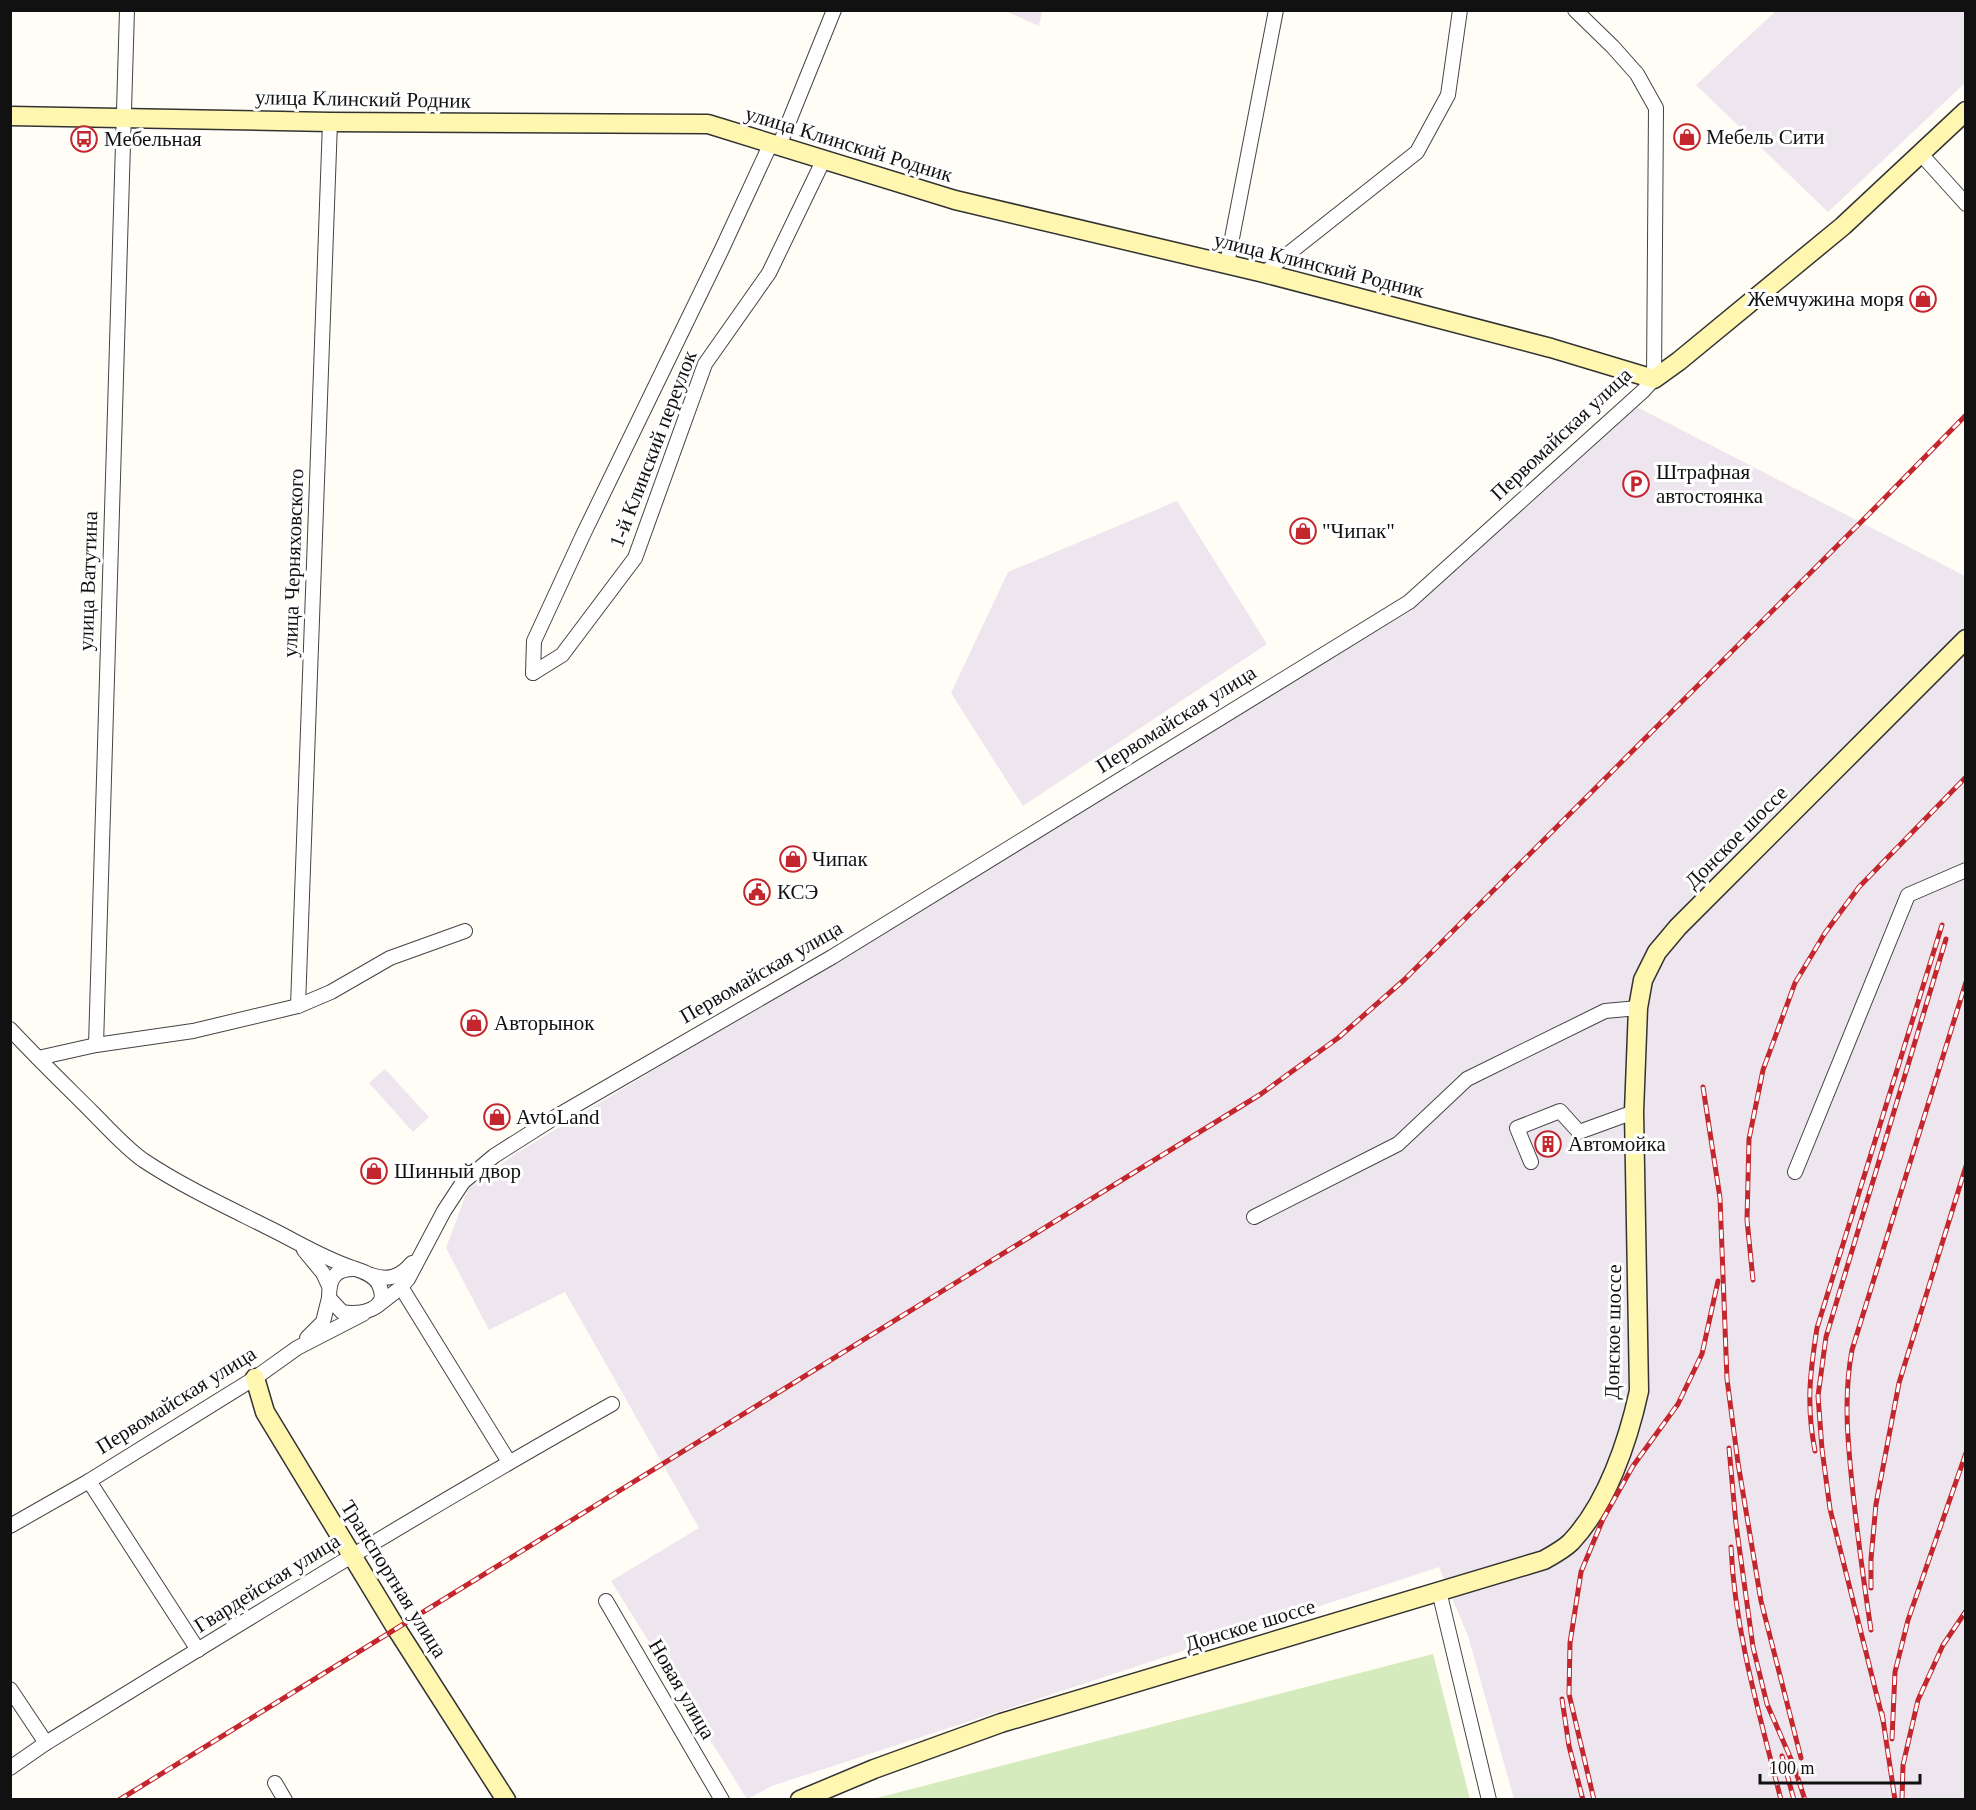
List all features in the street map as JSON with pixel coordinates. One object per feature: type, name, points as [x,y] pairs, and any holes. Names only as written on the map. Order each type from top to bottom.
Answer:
[{"type":"main road","name":"Первомайская улица","points":[[1653,379],[1679,361],[1843,226],[1965,111]]},
{"type":"main road","name":"улица Клинский Родник","points":[[10,116],[330,122],[708,124],[955,200],[1264,273],[1551,348],[1653,379]]},
{"type":"main road","name":"Донское шоссе","points":[[800,1800],[874,1769],[1001,1723],[1544,1560],[1569,1544],[1588,1521],[1610,1480],[1630,1429],[1639,1391],[1635,1112],[1638,1008],[1643,980],[1657,951],[1678,927],[1965,639]]},
{"type":"main road","name":"Транспортная улица","points":[[255,1378],[265,1412],[506,1800]]},
{"type":"street","name":"улица Ватутина","points":[[96,1045],[127,10]]},
{"type":"street","points":[[775,144],[834,10]]},
{"type":"street","points":[[1227,264],[1276,10]]},
{"type":"street","points":[[1264,273],[1418,152],[1448,95],[1460,10]]},
{"type":"street","points":[[1575,10],[1613,46],[1636,74],[1656,108],[1653,379]]},
{"type":"street","name":"улица Черняховского","points":[[298,1006],[330,122]]},
{"type":"street","name":"1-й Клинский переулок","points":[[775,144],[583,535],[534,641],[533,673],[562,655],[635,558],[705,364],[769,273],[824,159]]},
{"type":"street","points":[[1920,153],[1965,204]]},
{"type":"street","name":"Первомайская улица","points":[[10,1526],[89,1481],[255,1378],[297,1348],[371,1309],[401,1287],[417,1265],[454,1194],[463,1182],[494,1156],[842,951],[1409,602],[1633,403],[1653,379]]},
{"type":"street","points":[[1795,1172],[1908,895],[1965,870]]},
{"type":"street","points":[[10,1044],[34,1055],[194,1031],[298,1006],[331,992],[390,958],[465,931]]},
{"type":"street","points":[[1254,1217],[1398,1144],[1467,1079],[1605,1011],[1638,1008]]},
{"type":"street","points":[[10,1029],[141,1159],[217,1202],[297,1241],[320,1255],[381,1279],[399,1275],[415,1260],[427,1242]]},
{"type":"street","points":[[1532,1162],[1517,1128],[1560,1111],[1579,1132],[1635,1112]]},
{"type":"street","points":[[297,1241],[322,1273],[329,1292],[342,1312],[371,1309],[381,1297],[380,1286],[368,1274]]},
{"type":"street","points":[[297,1348],[323,1322],[329,1292],[336,1274],[343,1269],[354,1269]]},
{"type":"street","points":[[401,1287],[509,1462]]},
{"type":"street","name":"Гвардейская улица","points":[[10,1768],[46,1743],[352,1555],[612,1404]]},
{"type":"street","points":[[89,1481],[198,1650]]},
{"type":"street","points":[[1439,1591],[1489,1800]]},
{"type":"street","name":"Новая улица","points":[[606,1600],[722,1800]]},
{"type":"street","points":[[10,1689],[46,1743]]},
{"type":"street","points":[[275,1783],[285,1800]]},
{"type":"shaded area","points":[[1005,11],[1042,11],[1039,26]]},
{"type":"shaded area","points":[[1776,11],[1965,11],[1965,83],[1828,212],[1696,85]]},
{"type":"shaded area","points":[[1637,407],[1965,576],[1965,1799],[1514,1799],[1468,1636],[1439,1567],[772,1786],[747,1799],[611,1581],[699,1528],[565,1292],[489,1330],[446,1248],[468,1189],[512,1156],[1409,612]]},
{"type":"shaded area","points":[[1177,501],[1267,644],[1023,806],[951,693],[1008,572]]},
{"type":"shaded area","points":[[385,1069],[429,1117],[413,1132],[369,1083]]},
{"type":"green space","points":[[1433,1654],[1470,1799],[873,1799]]},
{"type":"railway","points":[[119,1800],[1261,1094],[1338,1038],[1404,980],[1966,415]]},
{"type":"railway","points":[[1753,1280],[1747,1220],[1749,1139],[1763,1070],[1795,983],[1825,933],[1859,887],[1966,777]]},
{"type":"railway","points":[[1815,1451],[1810,1389],[1817,1328],[1942,925]]},
{"type":"railway","points":[[1883,1720],[1830,1509],[1818,1396],[1826,1337],[1946,939]]},
{"type":"railway","points":[[1871,1630],[1849,1457],[1847,1422],[1849,1368],[1852,1350],[1966,982]]},
{"type":"railway","points":[[1703,1087],[1720,1198],[1727,1379],[1738,1463],[1761,1601],[1801,1758]]},
{"type":"railway","points":[[1871,1588],[1876,1504],[1899,1383],[1966,1166]]},
{"type":"railway","points":[[1594,1800],[1569,1694],[1570,1643],[1581,1572],[1603,1519],[1633,1466],[1678,1404],[1702,1354],[1718,1281]]},
{"type":"railway","points":[[1729,1448],[1736,1524],[1753,1647],[1767,1704],[1794,1766],[1805,1800]]},
{"type":"railway","points":[[1892,1739],[1895,1672],[1908,1620],[1966,1453]]},
{"type":"railway","points":[[1731,1547],[1733,1579],[1743,1643],[1781,1800]]},
{"type":"railway","points":[[1902,1800],[1903,1765],[1918,1700],[1943,1645],[1966,1611]]},
{"type":"railway","points":[[1562,1699],[1569,1746],[1583,1800]]},
{"type":"railway","points":[[1882,1713],[1895,1800]]},
{"type":"railway","points":[[1782,1756],[1794,1800]]},
{"type":"place","name":"Мебель Сити","points":[[1687,137]]},
{"type":"place","name":"Мебельная","points":[[84,139]]},
{"type":"place","name":"Жемчужина моря","points":[[1923,299]]},
{"type":"place","name":"Штрафная автостоянка","points":[[1636,484]]},
{"type":"place","name":"\"Чипак\"","points":[[1303,531]]},
{"type":"place","name":"Чипак","points":[[793,859]]},
{"type":"place","name":"КСЭ","points":[[757,892]]},
{"type":"place","name":"Авторынок","points":[[474,1023]]},
{"type":"place","name":"AvtoLand","points":[[497,1117]]},
{"type":"place","name":"Автомойка","points":[[1548,1144]]},
{"type":"place","name":"Шинный двор","points":[[374,1171]]}]
